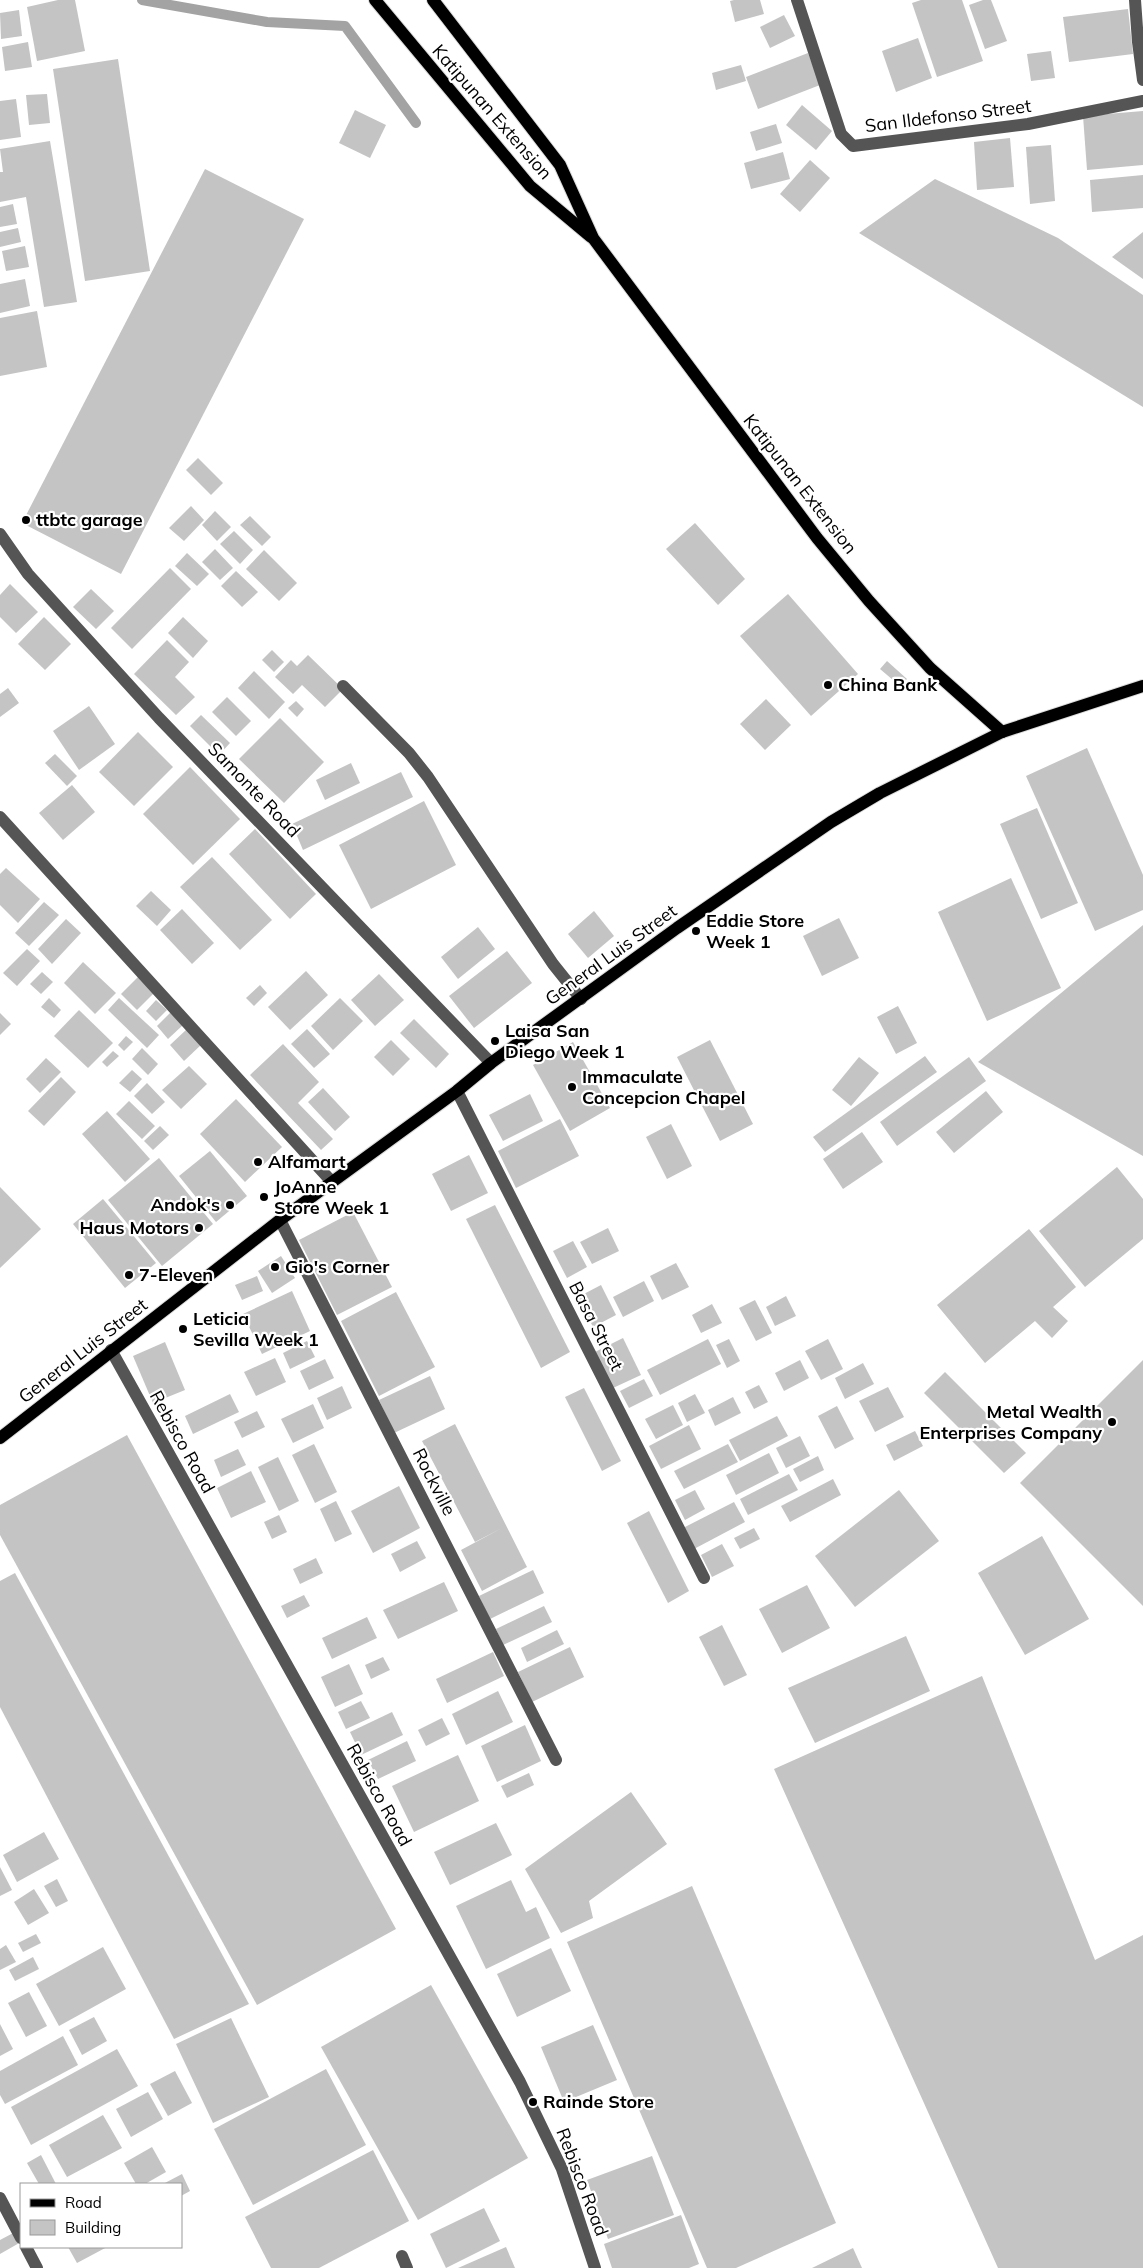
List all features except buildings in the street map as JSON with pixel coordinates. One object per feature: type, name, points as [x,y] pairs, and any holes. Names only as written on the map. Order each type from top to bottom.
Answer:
[{"type":"main road","name":"Katipunan Extension","points":[[433,0],[560,164],[592,238]]},
{"type":"main road","name":"Katipunan Extension","points":[[376,1],[530,186],[592,238],[817,538],[869,601],[930,668],[1002,732]]},
{"type":"main road","name":"General Luis Street","points":[[0,1438],[280,1220],[457,1091],[491,1063],[677,928],[831,822],[880,793],[1002,732],[1143,686]]},
{"type":"street","name":"San Ildefonso Street","points":[[797,0],[841,134],[853,146],[1028,124],[1143,101]]},
{"type":"street","points":[[1136,0],[1138,42],[1143,80]]},
{"type":"street","name":"Samonte Road","points":[[0,534],[28,574],[159,718],[491,1063]]},
{"type":"street","points":[[343,686],[409,753],[428,777],[553,964],[581,999]]},
{"type":"street","points":[[0,817],[332,1182]]},
{"type":"street","name":"Basa Street","points":[[457,1091],[704,1578]]},
{"type":"street","name":"Rockville","points":[[280,1220],[556,1760]]},
{"type":"street","name":"Rebisco Road","points":[[111,1350],[520,2082],[562,2169],[595,2268]]},
{"type":"street","points":[[0,2198],[20,2236]]},
{"type":"street","points":[[27,2248],[37,2268]]},
{"type":"street","points":[[402,2256],[407,2268]]},
{"type":"waterway","points":[[142,0],[267,22],[345,26],[416,123]]},
{"type":"place","name":"ttbtc garage","points":[[26,520]]},
{"type":"place","name":"China Bank","points":[[828,685]]},
{"type":"place","name":"Eddie Store Week 1","points":[[696,931]]},
{"type":"place","name":"Laisa San Diego Week 1","points":[[495,1041]]},
{"type":"place","name":"Immaculate Concepcion Chapel","points":[[572,1087]]},
{"type":"place","name":"Alfamart","points":[[258,1162]]},
{"type":"place","name":"JoAnne Store Week 1","points":[[264,1197]]},
{"type":"place","name":"Andok's","points":[[230,1205]]},
{"type":"place","name":"Haus Motors","points":[[199,1228]]},
{"type":"place","name":"Gio's Corner","points":[[275,1267]]},
{"type":"place","name":"7-Eleven","points":[[129,1275]]},
{"type":"place","name":"Leticia Sevilla Week 1","points":[[183,1329]]},
{"type":"place","name":"Metal Wealth Enterprises Company","points":[[1112,1422]]},
{"type":"place","name":"Rainde Store","points":[[533,2102]]}]
